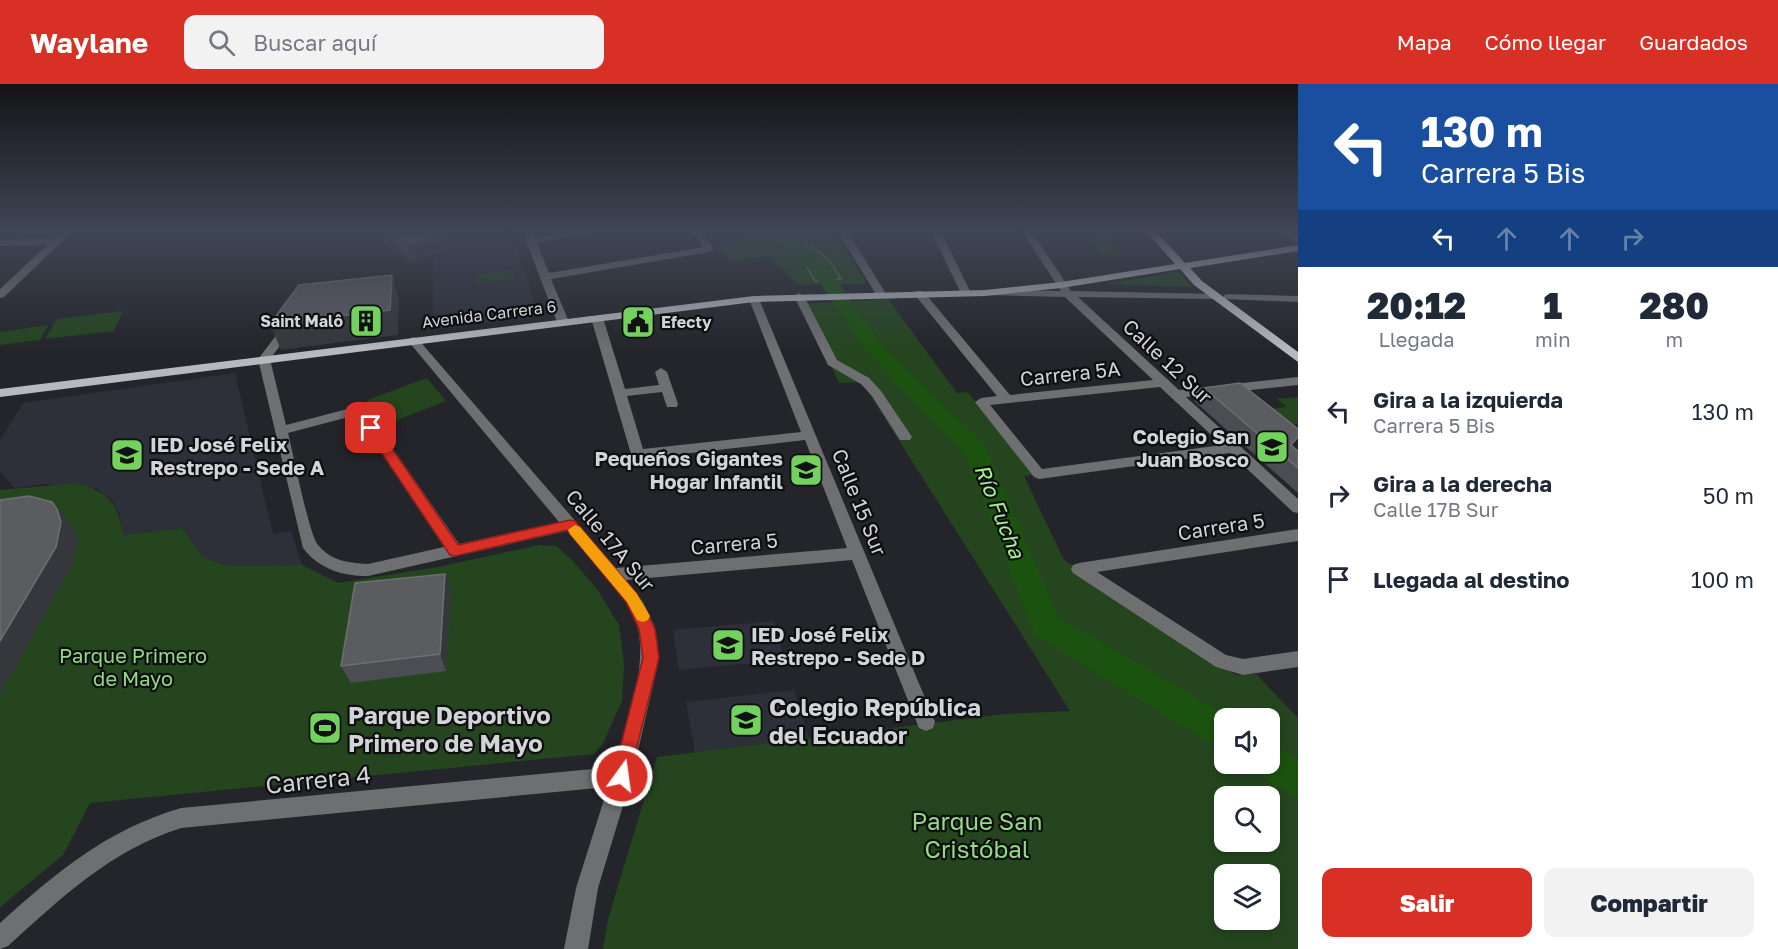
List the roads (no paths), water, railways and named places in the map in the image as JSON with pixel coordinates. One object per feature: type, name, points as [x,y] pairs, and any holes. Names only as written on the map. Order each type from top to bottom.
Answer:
[{"type":"main road","points":[[1065,290],[1165,270]]},
{"type":"main road","points":[[1190,270],[1198,283],[1298,349]]},
{"type":"main road","name":"Avenida Carrera 6","points":[[0,393],[754,298],[985,293]]},
{"type":"main road","points":[[1221,297],[1298,358]]},
{"type":"street","points":[[0,295],[26,270]]},
{"type":"street","points":[[542,270],[563,322]]},
{"type":"street","points":[[545,277],[584,270]]},
{"type":"street","points":[[866,270],[880,294]]},
{"type":"street","points":[[955,270],[966,293]]},
{"type":"street","name":"Calle 12 Sur","points":[[1052,270],[1065,290],[1298,508]]},
{"type":"street","points":[[985,293],[1065,290],[1298,299]]},
{"type":"street","points":[[919,293],[1007,400]]},
{"type":"street","points":[[799,296],[832,362],[865,381],[877,394],[905,437]]},
{"type":"street","name":"Calle 15 Sur","points":[[754,298],[926,722]]},
{"type":"street","points":[[296,316],[264,359],[308,544],[316,555],[335,566],[368,570],[570,525]]},
{"type":"street","points":[[597,318],[638,454],[810,435]]},
{"type":"street","name":"Calle 17A Sur","points":[[413,340],[638,608],[650,643],[649,666],[622,776],[587,888],[576,949]]},
{"type":"street","points":[[661,372],[672,404]]},
{"type":"street","points":[[1175,394],[1298,381]]},
{"type":"street","name":"Carrera 5A","points":[[1163,383],[981,402],[1038,474],[1234,448]]},
{"type":"street","points":[[619,393],[666,388]]},
{"type":"street","points":[[281,431],[359,410],[455,551]]},
{"type":"street","name":"Carrera 5","points":[[1298,535],[1079,569],[1222,662],[1243,667],[1298,659]]},
{"type":"street","name":"Carrera 5","points":[[612,575],[859,553]]},
{"type":"street","name":"Carrera 4","points":[[0,938],[70,877],[103,852],[142,830],[181,818],[622,776]]},
{"type":"waterway","name":"Río Fucha","points":[[821,270],[873,347],[976,452],[1046,626],[1214,727]]},
{"type":"waterway","name":"Río Fucha","points":[[1280,767],[1298,779]]},
{"type":"place","name":"Saint Malô","points":[[366,321]]},
{"type":"place","name":"Efecty","points":[[638,322]]},
{"type":"place","name":"Colegio San Juan Bosco","points":[[1272,447]]},
{"type":"place","name":"IED José Felix Restrepo - Sede A","points":[[127,455]]},
{"type":"place","name":"Pequeños Gigantes Hogar Infantil","points":[[806,470]]},
{"type":"place","name":"IED José Felix Restrepo - Sede D","points":[[728,645]]},
{"type":"place","name":"Colegio República del Ecuador","points":[[746,720]]},
{"type":"place","name":"Parque Deportivo Primero de Mayo","points":[[325,728]]},
{"type":"park label","name":"Parque Primero de Mayo","points":[[133,666]]},
{"type":"park label","name":"Parque San Cristóbal","points":[[977,834]]}]
